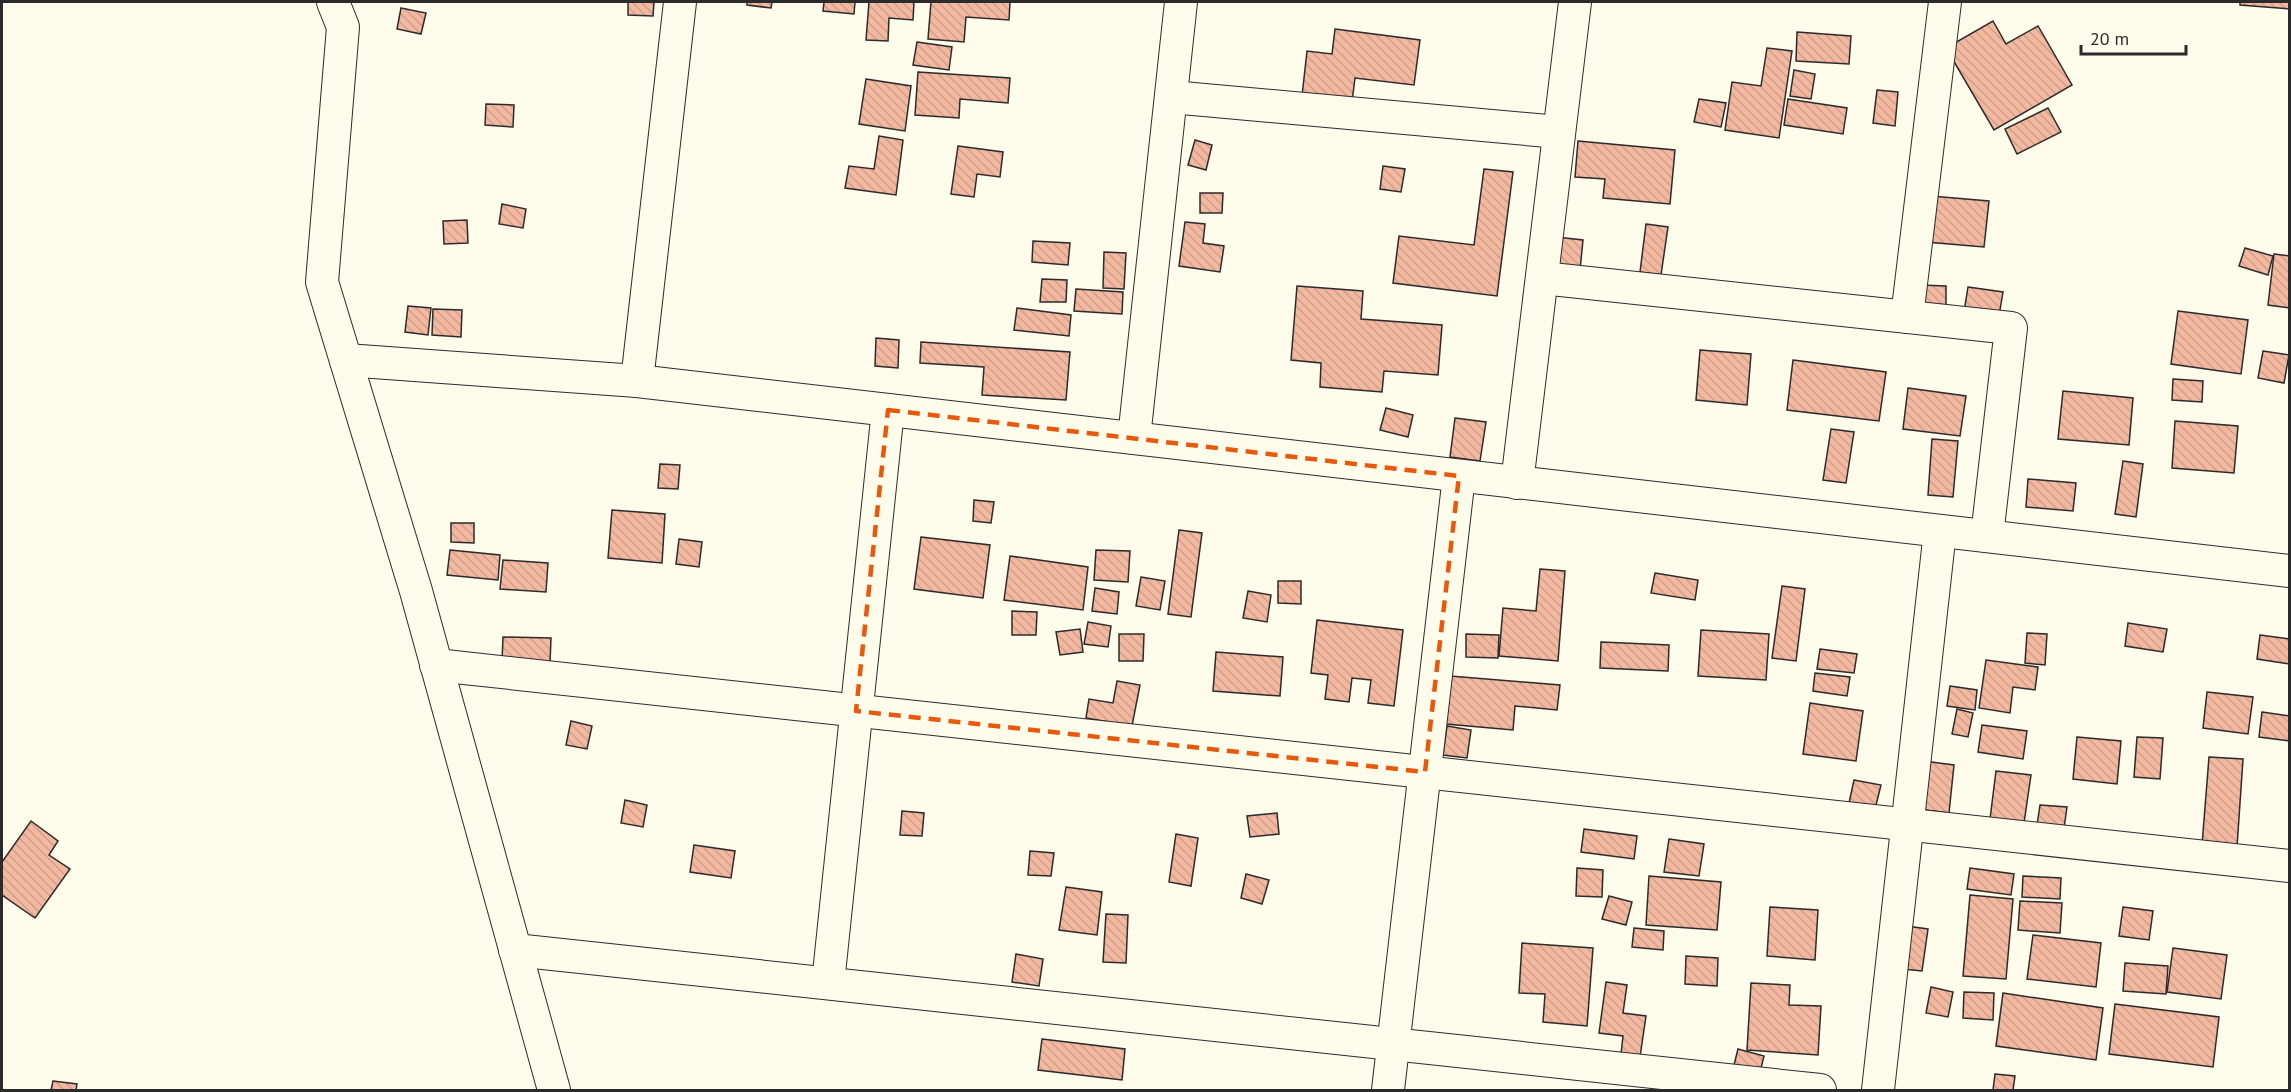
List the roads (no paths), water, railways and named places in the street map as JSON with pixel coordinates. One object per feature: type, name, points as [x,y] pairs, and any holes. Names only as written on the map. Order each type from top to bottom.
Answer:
[{"type":"street","points":[[333,2],[344,27],[322,282],[436,665],[554,1090]]},
{"type":"street","points":[[637,381],[680,2]]},
{"type":"street","points":[[1134,438],[1181,2]]},
{"type":"street","points":[[1517,483],[1575,2]]},
{"type":"street","points":[[1907,317],[1945,2]]},
{"type":"street","points":[[1171,97],[1559,132]]},
{"type":"street","points":[[1542,278],[2011,328],[1987,536]]},
{"type":"street","points":[[346,360],[637,381],[2289,571]]},
{"type":"street","points":[[828,983],[888,410]]},
{"type":"street","points":[[1388,1090],[1459,476]]},
{"type":"street","points":[[1878,1090],[1940,531]]},
{"type":"street","points":[[436,665],[2289,866]]},
{"type":"street","points":[[515,950],[1820,1090]]}]
